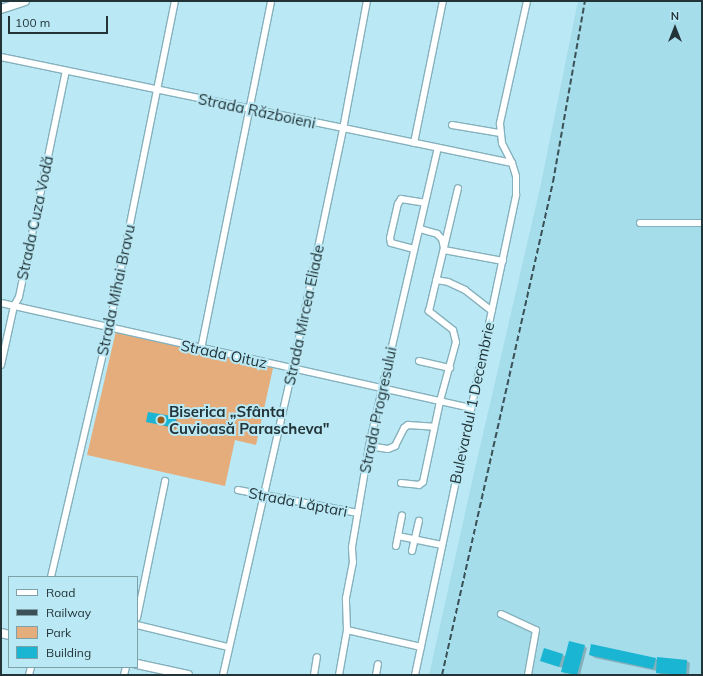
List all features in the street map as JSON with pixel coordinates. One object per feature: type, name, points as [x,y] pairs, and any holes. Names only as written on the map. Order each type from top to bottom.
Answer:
[{"type":"main road","points":[[1,9],[25,1]]},
{"type":"main road","points":[[138,664],[188,675]]},
{"type":"street","name":"Strada Mihai Bravu","points":[[51,576],[109,328],[175,1]]},
{"type":"street","points":[[201,349],[271,1]]},
{"type":"street","name":"Strada Mircea Eliade","points":[[223,675],[262,495],[293,368],[343,129],[367,1]]},
{"type":"street","points":[[414,143],[443,1]]},
{"type":"street","name":"Bulevardul 1 Decembrie","points":[[415,675],[516,195],[516,176],[500,133],[500,123],[527,1]]},
{"type":"street","name":"Strada Războieni","points":[[1,57],[512,163]]},
{"type":"street","name":"Strada Cuza Vodă","points":[[1,365],[14,306],[19,297],[66,71]]},
{"type":"street","points":[[452,125],[500,133]]},
{"type":"street","name":"Strada Progresului","points":[[339,675],[347,630],[346,598],[353,563],[352,547],[369,446],[381,388],[438,148]]},
{"type":"street","points":[[401,483],[419,485],[423,482],[440,401],[456,342],[453,330],[429,311],[458,188]]},
{"type":"street","points":[[414,249],[392,243],[390,238],[398,204],[401,199],[425,203]]},
{"type":"street","points":[[640,223],[702,223]]},
{"type":"street","points":[[420,228],[437,234],[442,239],[444,250]]},
{"type":"street","points":[[444,250],[503,261]]},
{"type":"street","points":[[436,280],[448,282],[465,290],[492,311]]},
{"type":"street","name":"Strada Oituz","points":[[1,303],[201,349],[472,408]]},
{"type":"street","points":[[419,361],[450,368]]},
{"type":"street","points":[[369,446],[388,449],[395,446],[404,428],[408,425],[434,427]]},
{"type":"street","points":[[138,613],[165,481]]},
{"type":"street","name":"Strada Lăptari","points":[[238,490],[358,513]]},
{"type":"street","points":[[396,546],[402,516]]},
{"type":"street","points":[[412,551],[419,521]]},
{"type":"street","points":[[398,536],[442,545]]},
{"type":"street","points":[[501,614],[536,630],[528,675]]},
{"type":"street","points":[[138,625],[228,647]]},
{"type":"street","points":[[347,630],[421,646]]},
{"type":"street","points":[[314,675],[317,657]]},
{"type":"street","points":[[376,675],[378,664]]},
{"type":"shaded area","points":[[578,1],[702,1],[702,675],[429,675],[540,188]]},
{"type":"green space","points":[[116,331],[273,368],[256,445],[235,440],[225,486],[87,455]]},
{"type":"building","name":"Biserica „Sfânta Cuvioasă Parascheva\"","points":[[148,412],[172,416],[176,419],[175,425],[171,427],[146,422]]},
{"type":"building","points":[[569,641],[585,645],[577,675],[561,672]]},
{"type":"building","points":[[591,644],[656,658],[653,669],[589,655]]},
{"type":"building","points":[[544,648],[563,654],[559,667],[540,661]]},
{"type":"building","points":[[657,657],[687,660],[686,675],[656,673]]},
{"type":"railway","points":[[442,675],[553,182],[585,1]]},
{"type":"place","name":"Biserica „Sfânta Cuvioasă Parascheva\"","points":[[161,420]]}]
